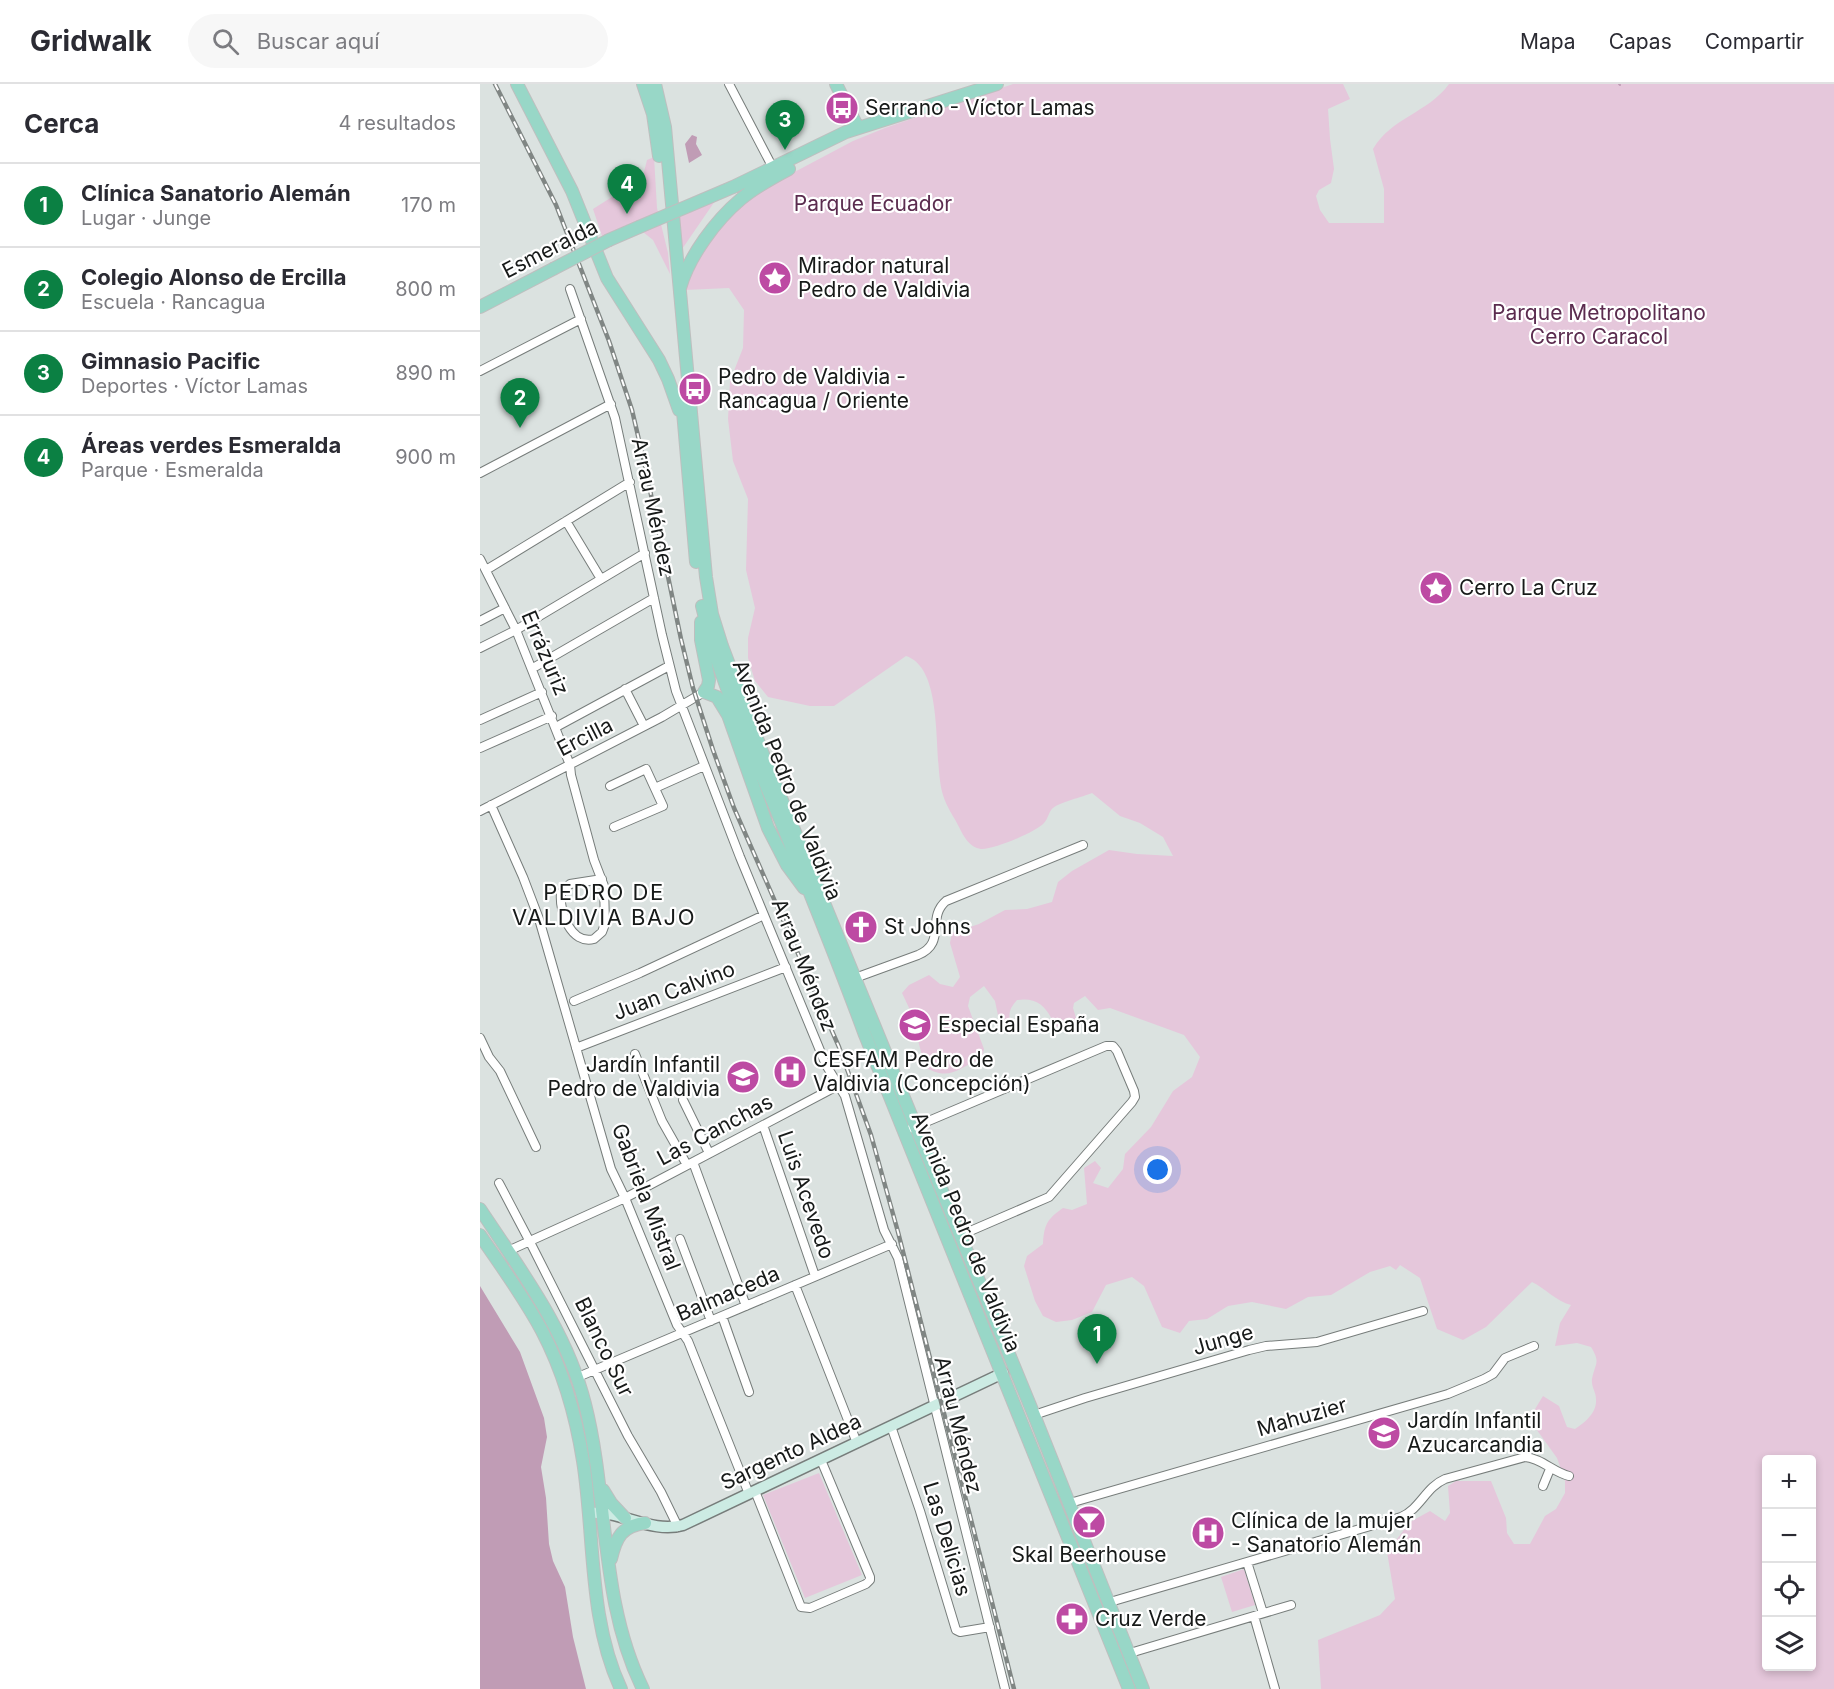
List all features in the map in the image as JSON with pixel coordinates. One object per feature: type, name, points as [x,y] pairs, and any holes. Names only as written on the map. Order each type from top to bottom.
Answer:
[{"type":"main road","points":[[518,84],[572,191],[607,278],[664,370],[678,404],[682,423]]},
{"type":"main road","points":[[643,84],[653,114],[658,146],[675,295]]},
{"type":"main road","points":[[655,84],[665,127],[675,295]]},
{"type":"main road","points":[[836,84],[858,128]]},
{"type":"main road","points":[[675,295],[693,258],[735,204],[759,186],[836,144],[858,128],[997,84]]},
{"type":"main road","name":"Esmeralda","points":[[480,307],[609,240],[733,187],[858,128]]},
{"type":"main road","name":"Avenida Pedro de Valdivia","points":[[675,295],[682,423],[701,602],[712,643],[754,757],[855,978],[1003,1373],[1129,1689]]},
{"type":"main road","name":"Avenida Pedro de Valdivia","points":[[675,295],[686,369],[706,577],[712,614],[797,848],[812,897],[841,967],[865,1035],[961,1235],[1143,1689]]},
{"type":"main road","points":[[701,602],[701,640],[709,680],[704,692],[717,697],[731,722],[762,813],[775,843],[794,876],[812,897]]},
{"type":"main road","points":[[754,757],[762,813]]},
{"type":"main road","points":[[775,843],[797,848]]},
{"type":"main road","points":[[480,1209],[553,1321],[578,1377],[589,1421],[600,1483],[609,1569],[621,1633],[643,1689]]},
{"type":"main road","points":[[480,1235],[532,1314],[556,1362],[567,1393],[578,1434],[601,1625],[610,1660],[621,1689]]},
{"type":"main road","points":[[1012,1361],[1003,1373],[1011,1374],[1019,1379]]},
{"type":"main road","points":[[1024,1427],[1034,1415]]},
{"type":"main road","points":[[600,1483],[611,1503],[625,1518]]},
{"type":"main road","points":[[1053,1498],[1060,1503],[1070,1503]]},
{"type":"main road","points":[[609,1569],[614,1546],[620,1533],[629,1527],[645,1523]]},
{"type":"main road","points":[[1093,1596],[1110,1602],[1101,1616]]},
{"type":"street","points":[[729,84],[773,168]]},
{"type":"street","name":"Arrau Méndez","points":[[570,289],[611,404],[669,666],[682,705],[704,766],[827,1070],[846,1096],[884,1230],[898,1258],[1005,1689]]},
{"type":"street","points":[[480,371],[581,319]]},
{"type":"street","points":[[480,473],[611,404]]},
{"type":"street","points":[[486,570],[630,482]]},
{"type":"street","points":[[566,521],[601,579]]},
{"type":"street","points":[[480,648],[516,630],[645,553]]},
{"type":"street","name":"Errázuriz","points":[[480,559],[516,630],[552,716],[570,765],[594,860],[602,879]]},
{"type":"street","points":[[533,668],[654,598]]},
{"type":"street","points":[[480,621],[505,608]]},
{"type":"street","points":[[556,727],[669,666]]},
{"type":"street","points":[[625,689],[644,726]]},
{"type":"street","points":[[480,720],[542,692]]},
{"type":"street","name":"Ercilla","points":[[480,811],[644,726],[704,692]]},
{"type":"street","points":[[480,748],[552,716]]},
{"type":"street","points":[[655,788],[704,766]]},
{"type":"street","points":[[610,786],[646,769],[663,806],[614,828]]},
{"type":"street","name":"Gabriela Mistral","points":[[491,805],[519,866],[539,919],[605,1152],[677,1325],[688,1341],[801,1607],[810,1608],[866,1584],[870,1580],[821,1460]]},
{"type":"street","points":[[855,978],[927,950],[936,936],[937,912],[946,901],[1083,845]]},
{"type":"street","points":[[602,879],[606,919],[604,929],[594,939],[581,940],[576,937],[568,925],[560,902],[561,893],[570,884],[602,879]]},
{"type":"street","points":[[574,1001],[764,915]]},
{"type":"street","name":"Juan Calvino","points":[[576,1048],[786,967]]},
{"type":"street","points":[[480,1038],[489,1057],[500,1071],[536,1147]]},
{"type":"street","points":[[910,1129],[1108,1046],[1113,1046],[1117,1051],[1134,1091],[1135,1097],[1132,1102],[1049,1197],[961,1235]]},
{"type":"street","points":[[635,1054],[662,1121],[690,1164],[746,1306]]},
{"type":"street","name":"Las Canchas","points":[[508,1251],[625,1198],[839,1085]]},
{"type":"street","points":[[683,1100],[709,1153]]},
{"type":"street","name":"Luis Acevedo","points":[[763,1125],[815,1276]]},
{"type":"street","name":"Blanco Sur","points":[[499,1183],[628,1436],[661,1492],[678,1527]]},
{"type":"street","points":[[680,1239],[711,1321]]},
{"type":"street","name":"Balmaceda","points":[[578,1377],[892,1244]]},
{"type":"street","name":"Luis Acevedo","points":[[795,1285],[857,1443]]},
{"type":"street","name":"Junge","points":[[1034,1415],[1249,1350],[1266,1346],[1317,1342],[1423,1311]]},
{"type":"street","points":[[722,1316],[748,1392]]},
{"type":"street","name":"Mahuzier","points":[[1070,1503],[1448,1394],[1493,1374],[1505,1358],[1534,1346]]},
{"type":"street","name":"Sargento Aldea","points":[[678,1527],[1003,1373]]},
{"type":"street","name":"Las Delicias","points":[[891,1426],[920,1511],[956,1630],[960,1632],[990,1627]]},
{"type":"street","points":[[1110,1602],[1405,1515],[1413,1510],[1434,1485],[1445,1479],[1525,1458],[1533,1458],[1550,1469],[1569,1476]]},
{"type":"street","points":[[1543,1486],[1550,1469]]},
{"type":"street","points":[[589,1513],[603,1512],[662,1527],[678,1527]]},
{"type":"street","points":[[1247,1562],[1263,1613]]},
{"type":"street","points":[[1130,1653],[1290,1605]]},
{"type":"street","points":[[1254,1616],[1275,1689]]},
{"type":"green space","points":[[1013,84],[1343,84],[1350,99],[1328,109],[1334,169],[1331,183],[1319,190],[1316,196],[1320,210],[1329,223],[1384,223],[1384,189],[1373,149],[1390,129],[1431,102],[1449,84],[1834,84],[1834,1689],[1321,1689],[1318,1640],[1380,1615],[1395,1599],[1387,1552],[1410,1522],[1430,1511],[1445,1521],[1450,1513],[1448,1486],[1456,1481],[1491,1481],[1506,1518],[1507,1533],[1514,1544],[1530,1544],[1545,1516],[1556,1509],[1565,1493],[1565,1481],[1557,1458],[1534,1426],[1532,1414],[1543,1396],[1559,1406],[1567,1427],[1575,1429],[1583,1423],[1595,1409],[1596,1396],[1592,1382],[1597,1360],[1591,1347],[1577,1343],[1555,1346],[1560,1323],[1571,1305],[1532,1282],[1486,1327],[1463,1340],[1437,1329],[1420,1278],[1400,1265],[1396,1270],[1390,1266],[1370,1272],[1331,1295],[1308,1297],[1286,1309],[1252,1302],[1228,1306],[1207,1319],[1189,1321],[1180,1333],[1162,1327],[1144,1286],[1132,1277],[1106,1285],[1092,1312],[1072,1320],[1056,1322],[1043,1316],[1035,1301],[1024,1266],[1027,1256],[1043,1244],[1047,1223],[1063,1208],[1072,1210],[1087,1204],[1084,1168],[1095,1161],[1101,1168],[1093,1183],[1108,1188],[1123,1169],[1125,1154],[1151,1127],[1173,1091],[1192,1077],[1200,1057],[1184,1035],[1110,1008],[1098,1010],[1085,996],[1074,1003],[1073,1008],[1077,1021],[1070,1029],[1055,1026],[1041,1005],[1024,999],[1017,1000],[1012,1006],[1009,1015],[1011,1025],[1006,1029],[1000,1025],[995,1001],[984,986],[970,997],[968,1006],[984,1049],[982,1058],[954,1072],[941,1073],[925,1067],[910,1010],[902,993],[909,985],[929,975],[940,984],[953,987],[960,977],[950,943],[952,933],[979,924],[1005,910],[1027,909],[1052,902],[1058,882],[1072,871],[1109,850],[1173,856],[1163,837],[1140,823],[1120,816],[1092,793],[1056,806],[1039,827],[1014,840],[987,849],[977,848],[970,844],[943,795],[935,717],[927,678],[919,664],[906,656],[834,706],[810,706],[768,697],[755,681],[748,658],[748,638],[755,608],[746,570],[748,499],[733,461],[728,419],[730,381],[743,348],[744,310],[729,288],[685,290],[690,272],[703,247],[739,206],[770,185],[853,141]]},
{"type":"green space","points":[[654,157],[657,208],[668,253],[670,274],[653,240],[643,232],[638,220],[602,236],[593,209],[643,176],[647,160]]},
{"type":"green space","points":[[715,201],[678,255],[676,219]]},
{"type":"green space","points":[[819,1473],[862,1575],[805,1598],[763,1495]]},
{"type":"green space","points":[[1244,1569],[1255,1605],[1232,1612],[1221,1577]]},
{"type":"shaded area","points":[[692,135],[697,137],[696,144],[702,155],[689,163],[685,144]]},
{"type":"shaded area","points":[[480,1286],[520,1352],[544,1418],[547,1437],[541,1467],[549,1544],[553,1561],[565,1587],[573,1637],[586,1689],[480,1689]]},
{"type":"railway","points":[[495,84],[556,205],[609,341],[632,410],[681,639],[693,688],[713,750],[734,808],[839,1047],[871,1135],[898,1232],[1014,1689]]},
{"type":"place","name":"Serrano - Víctor Lamas","points":[[842,108]]},
{"type":"place","name":"Gimnasio Pacific","points":[[785,150]]},
{"type":"place","name":"Áreas verdes Esmeralda","points":[[627,214]]},
{"type":"place","name":"Mirador natural Pedro de Valdivia","points":[[775,278]]},
{"type":"place","name":"Pedro de Valdivia - Rancagua / Oriente","points":[[695,389]]},
{"type":"place","name":"Colegio Alonso de Ercilla","points":[[520,428]]},
{"type":"place","name":"Cerro La Cruz","points":[[1436,588]]},
{"type":"place","name":"St Johns","points":[[861,927]]},
{"type":"place","name":"Especial España","points":[[915,1025]]},
{"type":"place","name":"CESFAM Pedro de Valdivia (Concepción)","points":[[790,1072]]},
{"type":"place","name":"Jardín Infantil Pedro de Valdivia","points":[[743,1077]]},
{"type":"place","name":"Clínica Sanatorio Alemán","points":[[1097,1364]]},
{"type":"place","name":"Jardín Infantil Azucarcandia","points":[[1384,1433]]},
{"type":"place","name":"Skal Beerhouse","points":[[1089,1522]]},
{"type":"place","name":"Clínica de la mujer - Sanatorio Alemán","points":[[1208,1533]]},
{"type":"place","name":"Cruz Verde","points":[[1072,1619]]},
{"type":"district","name":"PEDRO DE VALDIVIA BAJO","points":[[604,904]]},
{"type":"park label","name":"Parque Ecuador","points":[[873,204]]},
{"type":"park label","name":"Parque Metropolitano Cerro Caracol","points":[[1599,325]]}]
